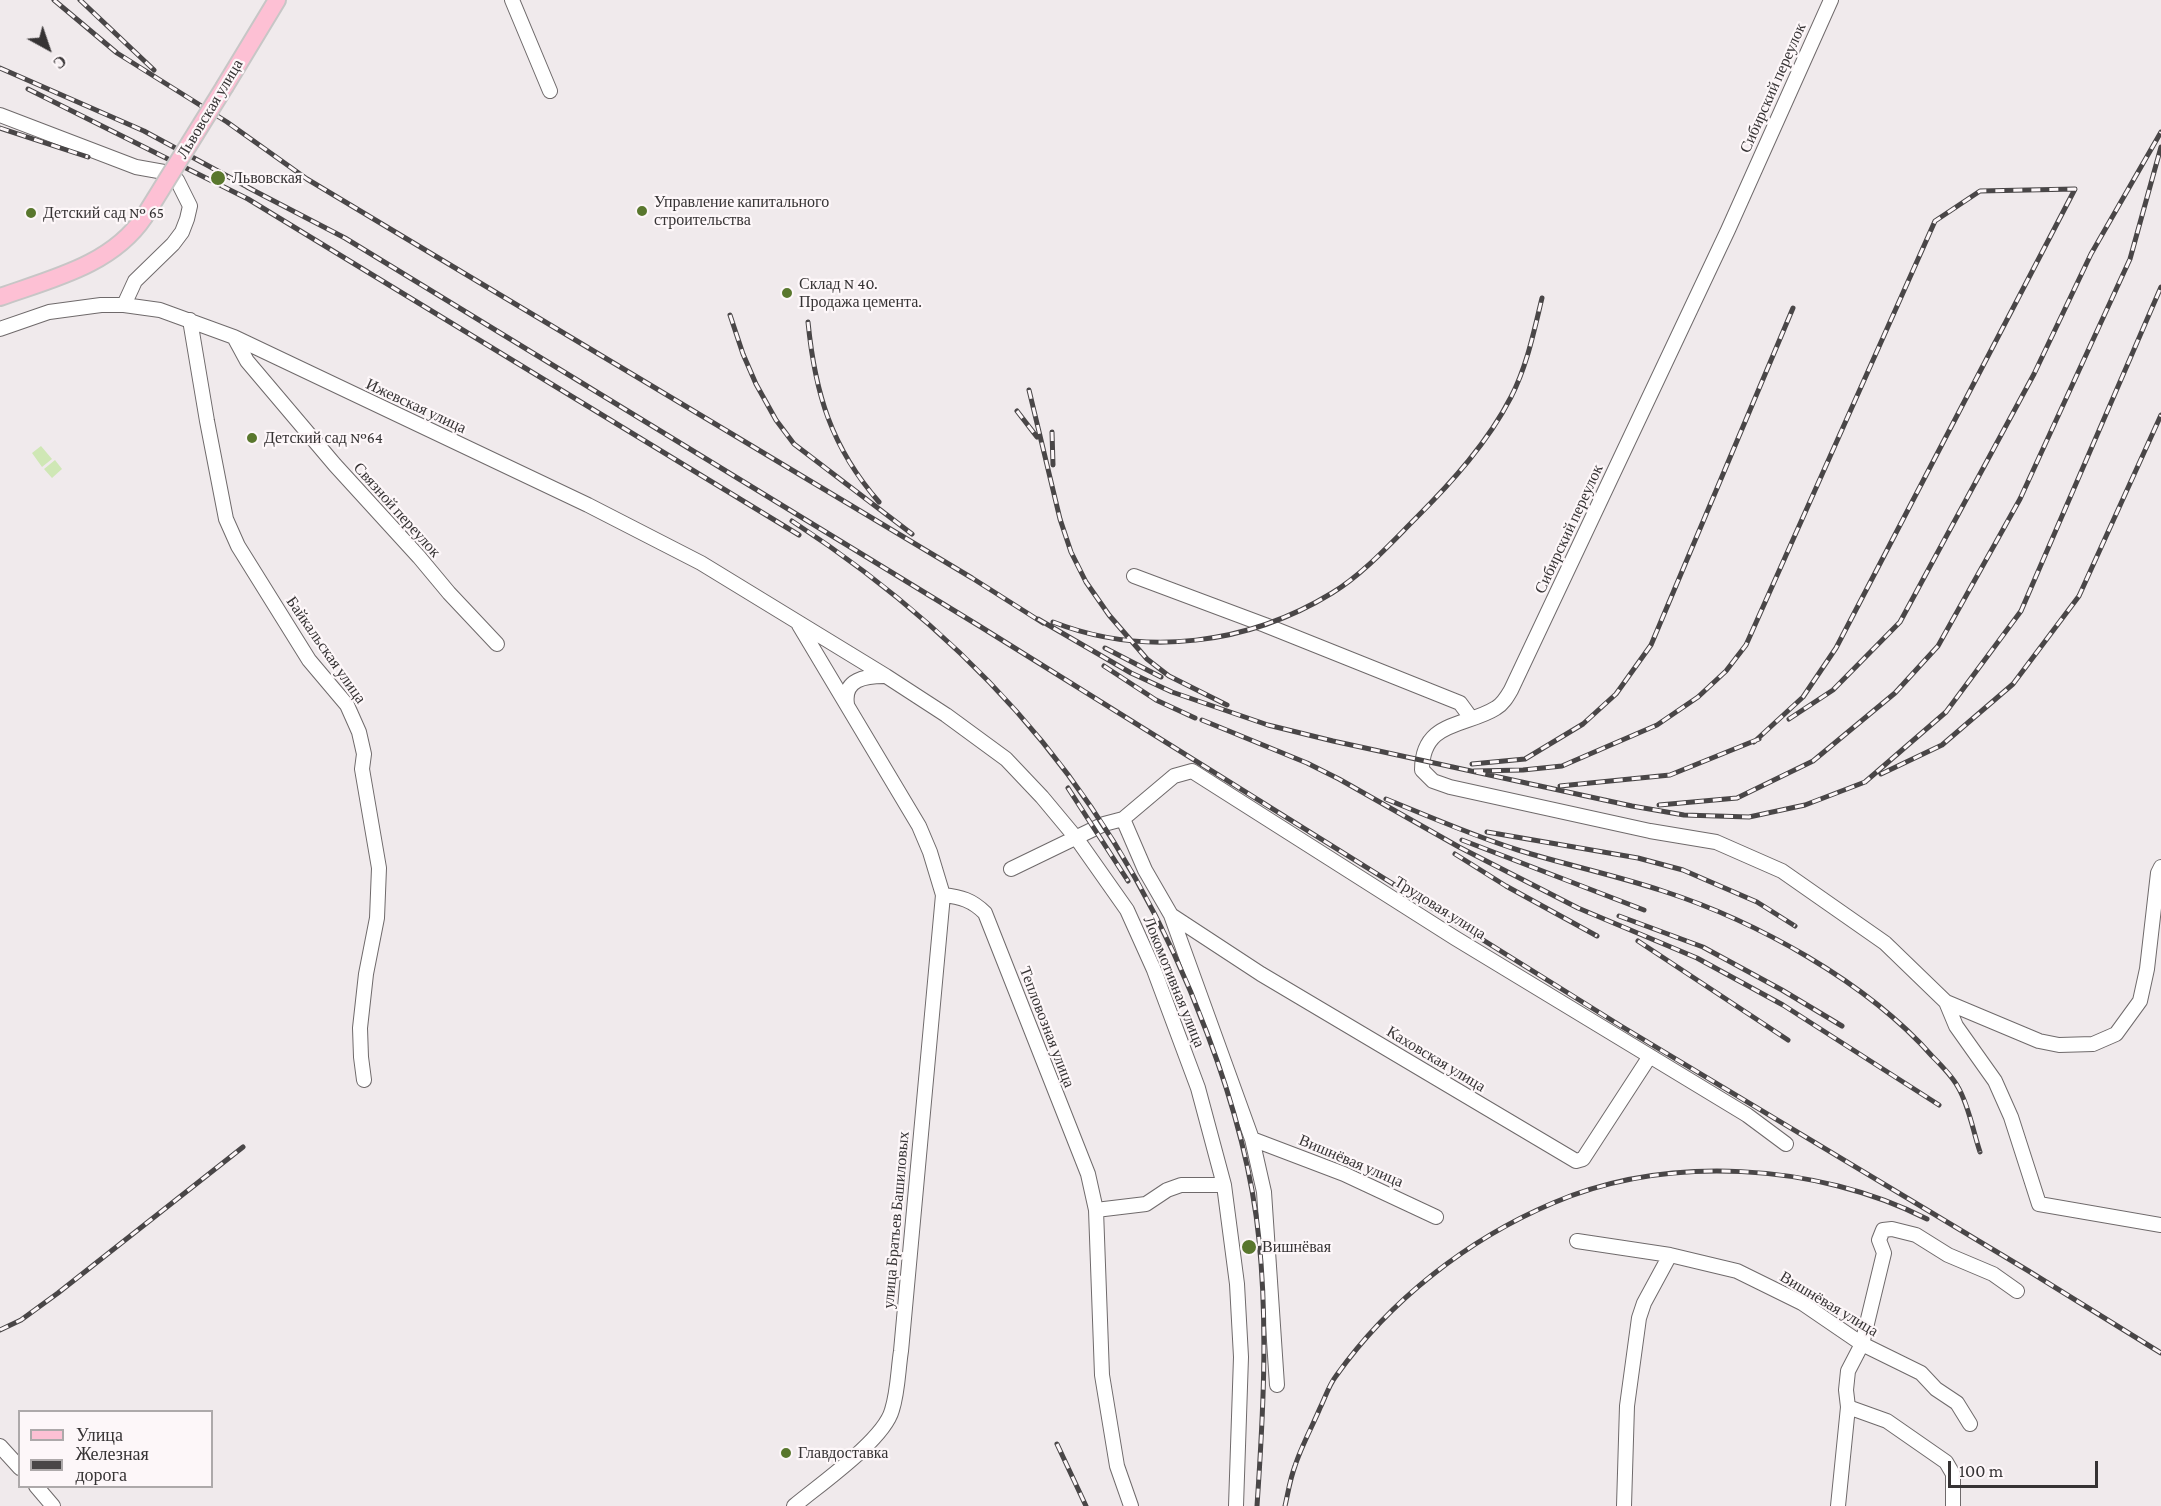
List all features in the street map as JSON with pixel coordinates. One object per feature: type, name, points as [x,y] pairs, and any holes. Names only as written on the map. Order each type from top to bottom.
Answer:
[{"type":"main road","name":"Львовская улица","points":[[0,297],[74,271],[99,259],[122,242],[144,217],[277,0]]},
{"type":"street","points":[[512,0],[550,91]]},
{"type":"street","name":"Сибирский переулок","points":[[1831,0],[1728,230],[1511,690],[1498,707],[1445,728],[1435,736],[1422,761],[1422,771],[1433,780],[1450,787],[1650,831],[1716,842],[1782,871],[1886,943],[1946,1002]]},
{"type":"street","points":[[0,115],[136,167],[165,172],[177,180],[190,206],[182,232],[173,244],[135,281],[124,305]]},
{"type":"street","name":"Ижевская улица","points":[[0,329],[49,312],[101,305],[124,305],[160,310],[190,320],[234,337],[627,524],[701,563],[796,621]]},
{"type":"street","name":"Байкальская улица","points":[[190,320],[226,519],[238,546],[304,652],[347,705],[359,732],[364,754],[362,769],[380,868],[377,918],[366,974],[360,1028],[364,1080]]},
{"type":"street","name":"Связной переулок","points":[[234,337],[248,362],[335,465],[497,644]]},
{"type":"street","points":[[1134,576],[1265,625],[1460,703],[1471,718]]},
{"type":"street","points":[[796,621],[919,826],[930,852],[943,895]]},
{"type":"street","name":"Локомотивная улица","points":[[796,621],[946,715],[1006,759],[1077,839],[1127,910],[1148,953],[1198,1088],[1224,1185],[1237,1284],[1241,1357],[1236,1506]]},
{"type":"street","points":[[847,704],[848,691],[856,680],[870,676],[886,676]]},
{"type":"street","name":"Трудовая улица","points":[[1011,869],[1104,824],[1123,819],[1174,776],[1192,771],[1455,938],[1747,1114],[1786,1144]]},
{"type":"street","points":[[1123,819],[1145,870],[1171,915],[1252,1139],[1264,1192],[1277,1385]]},
{"type":"street","points":[[1946,1002],[2039,1041],[2059,1045],[2093,1044],[2116,1034],[2140,1001],[2147,969],[2158,873],[2161,867]]},
{"type":"street","name":"Тепловозная улица","points":[[943,895],[963,898],[975,903],[985,913],[1088,1174],[1096,1210],[1102,1375],[1117,1466],[1131,1506]]},
{"type":"street","name":"улица Братьев Башиловых","points":[[794,1506],[876,1436],[892,1412],[901,1351],[943,895]]},
{"type":"street","name":"Каховская улица","points":[[1171,915],[1261,974],[1575,1161],[1583,1159],[1650,1056]]},
{"type":"street","points":[[1946,1002],[1956,1026],[1995,1081],[2011,1117],[2039,1204],[2161,1225]]},
{"type":"street","name":"Вишнёвая улица","points":[[1252,1139],[1344,1174],[1436,1217]]},
{"type":"street","points":[[1096,1210],[1146,1204],[1167,1190],[1180,1185],[1224,1185]]},
{"type":"street","points":[[1838,1506],[1848,1407],[1846,1390],[1848,1371],[1863,1344],[1884,1254],[1879,1240],[1884,1230],[1892,1229],[1916,1235],[1948,1256],[1993,1274],[2017,1291]]},
{"type":"street","name":"Вишнёвая улица","points":[[1577,1241],[1670,1255],[1737,1271],[1802,1303],[1863,1344],[1921,1373],[1936,1389],[1957,1403],[1970,1424]]},
{"type":"street","points":[[1624,1506],[1627,1406],[1639,1318],[1644,1303],[1670,1255]]},
{"type":"street","points":[[1848,1407],[1887,1421],[1946,1462],[1953,1474],[1953,1506]]},
{"type":"street","points":[[0,1446],[18,1466]]},
{"type":"street","points":[[38,1488],[53,1506]]},
{"type":"green space","points":[[41,446],[52,459],[42,467],[32,453]]},
{"type":"green space","points":[[55,460],[62,469],[52,478],[44,469]]},
{"type":"railway","points":[[54,0],[117,53],[227,122],[307,179],[972,578],[1043,623]]},
{"type":"railway","points":[[80,0],[154,70]]},
{"type":"railway","points":[[0,68],[144,131],[253,190]]},
{"type":"railway","points":[[28,89],[248,199],[799,535]]},
{"type":"railway","points":[[0,128],[88,157]]},
{"type":"railway","points":[[1789,719],[1833,690],[1900,622],[2034,374],[2091,254],[2161,132]]},
{"type":"railway","points":[[1659,805],[1737,798],[1813,761],[1895,693],[1938,646],[2020,499],[2130,259],[2161,147]]},
{"type":"railway","points":[[247,187],[345,238],[981,627],[1621,1026],[2161,1353]]},
{"type":"railway","points":[[1474,771],[1562,766],[1657,725],[1698,697],[1726,671],[1746,645],[1935,221],[1980,191],[2075,189],[1836,648],[1803,697],[1754,742]]},
{"type":"railway","points":[[1038,619],[1131,673],[1172,692],[1268,725],[1333,741],[1632,806],[1684,815],[1749,817],[1805,805],[1865,782],[1946,712],[2021,611],[2161,287]]},
{"type":"railway","points":[[1053,622],[1088,633],[1124,640],[1160,642],[1196,640],[1232,634],[1266,624],[1332,593],[1365,568],[1443,490],[1492,430],[1517,385],[1530,348],[1542,298]]},
{"type":"railway","points":[[1472,764],[1525,759],[1583,724],[1616,694],[1651,645],[1793,308]]},
{"type":"railway","points":[[730,315],[756,384],[776,420],[794,444],[912,534]]},
{"type":"railway","points":[[808,322],[815,372],[828,418],[849,461],[879,502]]},
{"type":"railway","points":[[1029,390],[1060,519],[1071,552],[1086,582],[1109,615],[1147,659],[1169,676],[1227,705]]},
{"type":"railway","points":[[1017,411],[1037,437]]},
{"type":"railway","points":[[1881,774],[1942,745],[2013,684],[2079,596],[2161,415]]},
{"type":"railway","points":[[1052,432],[1053,465]]},
{"type":"railway","points":[[792,521],[863,571],[929,624],[988,681],[1043,742],[1091,807],[1135,877],[1173,953],[1207,1033],[1225,1083],[1240,1135],[1256,1213],[1262,1273],[1264,1340],[1257,1506]]},
{"type":"railway","points":[[1105,648],[1161,677]]},
{"type":"railway","points":[[1104,666],[1156,700],[1195,718]]},
{"type":"railway","points":[[1202,720],[1307,763],[1459,847],[1578,908],[1697,958],[1783,1005],[1939,1105]]},
{"type":"railway","points":[[1560,786],[1670,775],[1759,739]]},
{"type":"railway","points":[[1068,788],[1128,881]]},
{"type":"railway","points":[[1386,799],[1502,845],[1645,885],[1699,904],[1735,919],[1808,957],[1876,1003],[1906,1029],[1946,1071],[1962,1094],[1980,1152]]},
{"type":"railway","points":[[1487,832],[1638,858],[1683,870],[1757,902],[1795,926]]},
{"type":"railway","points":[[1462,840],[1644,910]]},
{"type":"railway","points":[[1455,854],[1506,886],[1597,936]]},
{"type":"railway","points":[[1619,916],[1703,947],[1842,1026]]},
{"type":"railway","points":[[1638,941],[1788,1040]]},
{"type":"railway","points":[[0,1330],[21,1320],[58,1293],[243,1147]]},
{"type":"railway","points":[[1285,1506],[1297,1459],[1327,1392],[1357,1348],[1406,1297],[1433,1274],[1491,1235],[1553,1203],[1597,1187],[1644,1177],[1692,1172],[1742,1172],[1790,1176],[1838,1186],[1884,1200],[1927,1219]]},
{"type":"railway","points":[[1057,1444],[1086,1506]]},
{"type":"place","name":"Львовская","points":[[218,178]]},
{"type":"place","name":"Управление капитального строительства","points":[[642,211]]},
{"type":"place","name":"Детский сад № 65","points":[[31,213]]},
{"type":"place","name":"Склад N 40. Продажа цемента.","points":[[787,293]]},
{"type":"place","name":"Детский сад №64","points":[[252,438]]},
{"type":"place","name":"Вишнёвая","points":[[1249,1247]]},
{"type":"place","name":"Главдоставка","points":[[786,1453]]}]
